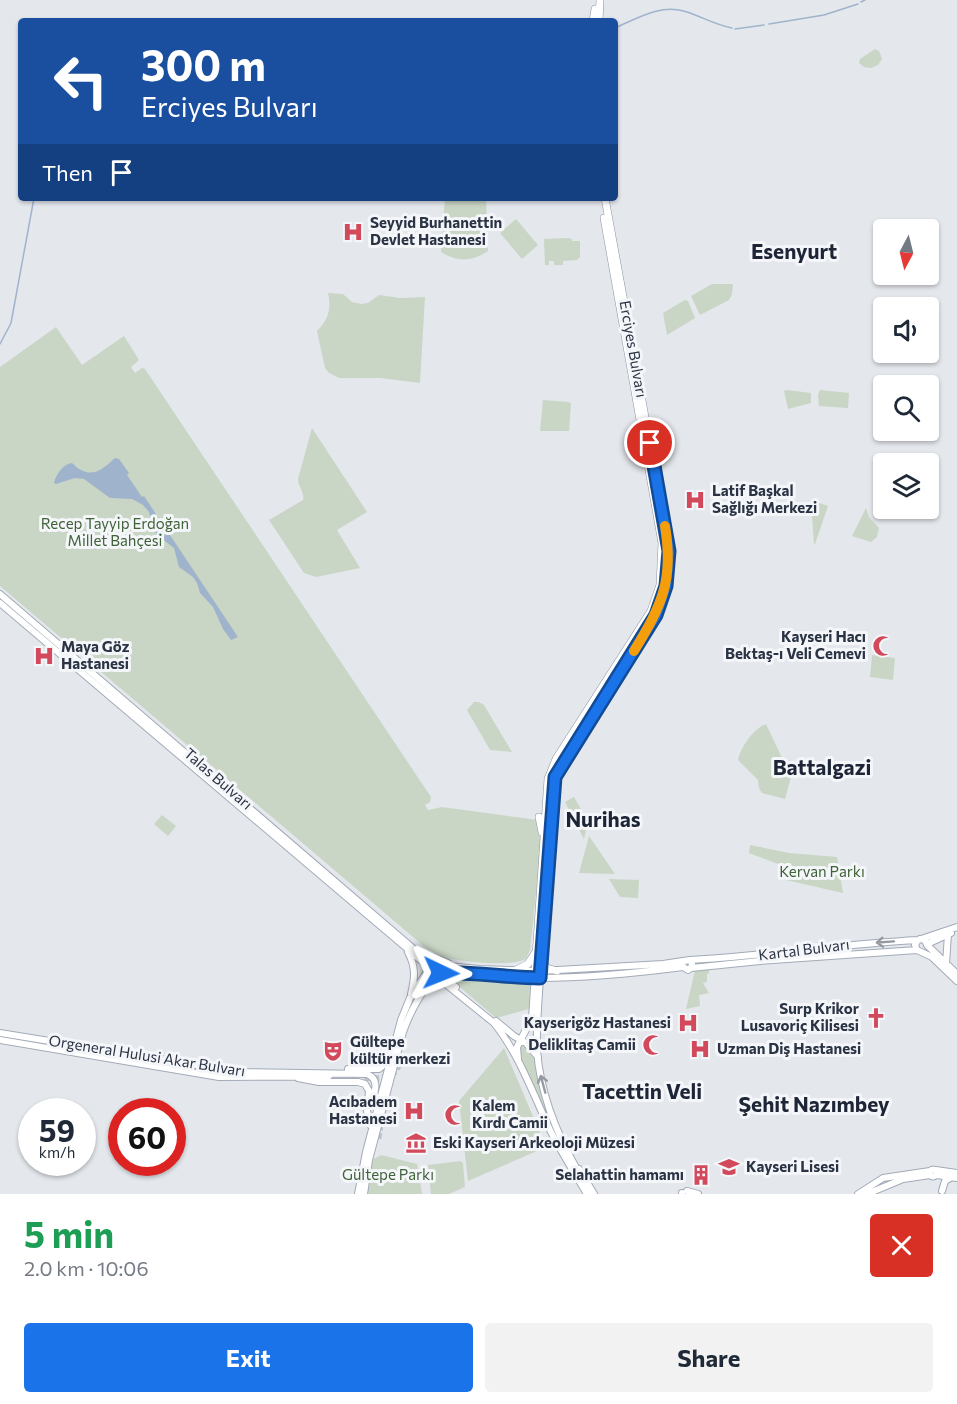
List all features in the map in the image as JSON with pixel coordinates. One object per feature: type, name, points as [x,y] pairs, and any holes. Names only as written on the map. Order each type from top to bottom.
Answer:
[{"type":"highway","points":[[598,0],[598,17]]},
{"type":"highway","name":"Erciyes Bulvarı","points":[[538,975],[555,777],[656,615],[666,586],[668,543],[617,260],[603,201]]},
{"type":"highway","name":"Erciyes Bulvarı","points":[[538,975],[537,947],[548,779],[556,759],[651,610],[660,585],[662,567],[663,550],[658,514],[603,201]]},
{"type":"highway","points":[[538,817],[544,841]]},
{"type":"highway","points":[[514,971],[529,962],[537,947]]},
{"type":"highway","points":[[541,956],[544,966],[557,971]]},
{"type":"main road","name":"Talas Bulvarı","points":[[0,593],[394,931],[409,947]]},
{"type":"main road","name":"Talas Bulvarı","points":[[0,603],[432,967]]},
{"type":"main road","points":[[919,951],[957,929]]},
{"type":"main road","name":"Kartal Bulvarı","points":[[438,975],[456,972],[481,975],[538,975],[685,963],[852,944],[919,939],[957,929]]},
{"type":"main road","points":[[946,964],[948,934]]},
{"type":"main road","points":[[957,974],[927,945],[925,940],[919,939],[915,943],[919,951],[932,957],[957,981]]},
{"type":"main road","points":[[409,947],[432,958],[460,967]]},
{"type":"main road","points":[[358,1194],[390,1058],[410,998],[415,969],[409,947]]},
{"type":"main road","name":"Kartal Bulvarı","points":[[432,967],[514,971],[538,975],[557,971],[663,964],[692,964],[691,968],[794,958],[919,951]]},
{"type":"main road","points":[[410,998],[432,967]]},
{"type":"main road","points":[[364,1191],[371,1154],[403,1032],[408,1018],[438,975],[440,967],[432,967]]},
{"type":"main road","points":[[432,967],[430,974],[438,975],[528,1044],[538,1057]]},
{"type":"main road","points":[[438,975],[494,1023],[589,1194]]},
{"type":"main road","name":"Erciyes Bulvarı","points":[[521,1039],[532,1018],[538,975]]},
{"type":"main road","name":"Erciyes Bulvarı","points":[[538,975],[538,1057],[541,1076],[550,1111],[568,1158]]},
{"type":"main road","points":[[399,1064],[410,1023],[426,990]]},
{"type":"main road","name":"Orgeneral Hulusi Akar Bulvarı","points":[[0,1033],[42,1043],[109,1054],[240,1072],[321,1072],[365,1078]]},
{"type":"main road","points":[[521,1039],[517,1052],[521,1068]]},
{"type":"main road","name":"Orgeneral Hulusi Akar Bulvarı","points":[[0,1040],[42,1043]]},
{"type":"main road","name":"Orgeneral Hulusi Akar Bulvarı","points":[[109,1054],[219,1077],[292,1076],[307,1081],[358,1082],[365,1078]]},
{"type":"main road","points":[[321,1072],[379,1069],[390,1058]]},
{"type":"main road","points":[[370,1110],[376,1075],[380,1074],[384,1082]]},
{"type":"main road","points":[[370,1136],[371,1125],[367,1111],[369,1093],[365,1078],[375,1080]]},
{"type":"main road","points":[[364,1191],[378,1141]]},
{"type":"main road","points":[[858,1194],[900,1174],[933,1173],[956,1176]]},
{"type":"main road","points":[[942,1191],[945,1181],[956,1176]]},
{"type":"main road","points":[[867,1194],[885,1182]]},
{"type":"main road","points":[[684,1193],[698,1194]]},
{"type":"green space","points":[[875,49],[879,51],[882,59],[878,65],[871,68],[859,63],[860,59]]},
{"type":"green space","points":[[445,201],[486,201],[488,251],[470,259],[453,258],[441,252]]},
{"type":"green space","points":[[516,219],[538,245],[522,259],[500,233]]},
{"type":"green space","points":[[568,238],[572,241],[580,241],[580,257],[577,260],[563,261],[563,265],[554,265],[554,261],[549,261],[549,265],[545,265],[544,239]]},
{"type":"green space","points":[[712,284],[733,284],[732,294],[729,300],[700,315],[691,296]]},
{"type":"green space","points":[[328,293],[343,294],[352,302],[361,304],[368,303],[379,295],[400,298],[425,297],[420,383],[380,378],[339,378],[329,373],[325,368],[317,331],[324,323],[328,313],[330,304]]},
{"type":"green space","points":[[685,300],[688,301],[695,318],[667,335],[663,313]]},
{"type":"green space","name":"Recep Tayyip Erdoğan Millet Bahçesi","points":[[56,327],[82,365],[124,336],[139,360],[131,367],[135,373],[142,368],[145,369],[431,797],[430,802],[425,805],[428,810],[442,807],[538,820],[542,838],[530,950],[526,959],[510,963],[464,961],[444,957],[426,948],[0,586],[0,367]]},
{"type":"green space","points":[[820,390],[849,393],[848,408],[819,406]]},
{"type":"green space","points":[[784,391],[811,393],[811,403],[788,409]]},
{"type":"green space","points":[[543,400],[571,403],[569,431],[540,431]]},
{"type":"green space","points":[[312,428],[367,512],[337,530],[360,568],[316,577],[304,573],[269,520],[303,500],[298,479]]},
{"type":"green space","points":[[811,500],[828,506],[815,544],[814,544]]},
{"type":"green space","points":[[866,508],[869,517],[879,528],[877,537],[871,542],[852,536]]},
{"type":"green space","points":[[872,655],[895,658],[893,680],[870,677]]},
{"type":"green space","points":[[474,702],[484,705],[512,752],[490,750],[467,710]]},
{"type":"green space","points":[[766,724],[791,777],[785,799],[762,793],[758,780],[738,760],[748,739]]},
{"type":"green space","points":[[574,797],[588,821],[584,839],[565,802]]},
{"type":"green space","points":[[162,815],[176,826],[168,836],[154,824]]},
{"type":"green space","points":[[589,836],[615,874],[579,873]]},
{"type":"green space","name":"Kervan Parkı","points":[[750,845],[789,853],[837,857],[843,893],[786,880],[789,868],[749,853]]},
{"type":"green space","points":[[609,879],[639,880],[638,898],[620,897]]},
{"type":"green space","points":[[709,969],[707,982],[703,983],[709,993],[699,995],[700,1006],[686,1009],[695,970]]},
{"type":"green space","points":[[458,974],[530,981],[529,1009],[496,1018],[447,976]]},
{"type":"green space","points":[[522,1043],[536,1060],[548,1113],[546,1116],[518,1055]]},
{"type":"green space","points":[[504,1048],[546,1147],[468,1181],[459,1101]]},
{"type":"green space","name":"Gültepe Parkı","points":[[381,1155],[417,1164],[422,1194],[367,1194],[372,1160]]},
{"type":"green space","points":[[461,1161],[465,1187],[449,1194],[431,1194],[428,1165]]},
{"type":"water","points":[[115,458],[119,459],[129,473],[127,475],[142,497],[144,496],[238,637],[231,640],[223,629],[213,607],[200,593],[193,577],[179,567],[174,548],[153,529],[149,512],[143,505],[132,499],[110,498],[84,479],[75,478],[54,483],[60,470],[66,465],[72,463],[89,473],[99,470]]},
{"type":"waterway","points":[[861,2],[865,0]]},
{"type":"waterway","points":[[769,24],[824,15],[858,4]]},
{"type":"waterway","points":[[618,27],[641,16],[668,9],[687,12],[732,28]]},
{"type":"waterway","points":[[735,29],[764,25]]},
{"type":"waterway","points":[[0,344],[11,323],[33,201]]},
{"type":"tunnel","points":[[364,1078],[390,1076],[399,1064]]},
{"type":"tunnel","points":[[377,1125],[380,1129],[378,1141]]},
{"type":"slow traffic","points":[[634,651],[656,615],[666,586],[669,551],[665,526]]},
{"type":"place","name":"Seyyid Burhanettin Devlet Hastanesi","points":[[353,232]]},
{"type":"place","name":"Latif Başkal Sağlığı Merkezi","points":[[695,500]]},
{"type":"place","name":"Kayseri Hacı Bektaş-ı Veli Cemevi","points":[[883,646]]},
{"type":"place","name":"Maya Göz Hastanesi","points":[[44,656]]},
{"type":"place","name":"Surp Krikor Lusavoriç Kilisesi","points":[[876,1018]]},
{"type":"place","name":"Kayserigöz Hastanesi","points":[[688,1023]]},
{"type":"place","name":"Deliklitaş Camii","points":[[653,1045]]},
{"type":"place","name":"Uzman Diş Hastanesi","points":[[700,1049]]},
{"type":"place","name":"Gültepe kültür merkezi","points":[[333,1051]]},
{"type":"place","name":"Acıbadem Hastanesi","points":[[414,1111]]},
{"type":"place","name":"Kalem Kırdı Camii","points":[[455,1115]]},
{"type":"place","name":"Eski Kayseri Arkeoloji Müzesi","points":[[416,1143]]},
{"type":"place","name":"Kayseri Lisesi","points":[[729,1167]]},
{"type":"place","name":"Selahattin hamamı","points":[[701,1175]]},
{"type":"district","name":"Esenyurt","points":[[794,252]]},
{"type":"district","name":"Battalgazi","points":[[822,768]]},
{"type":"district","name":"Nurihas","points":[[603,820]]},
{"type":"district","name":"Tacettin Veli","points":[[642,1092]]},
{"type":"district","name":"Şehit Nazımbey","points":[[814,1105]]},
{"type":"route","points":[[441,973],[540,978],[555,777],[656,615],[666,586],[669,551],[650,443]]}]
